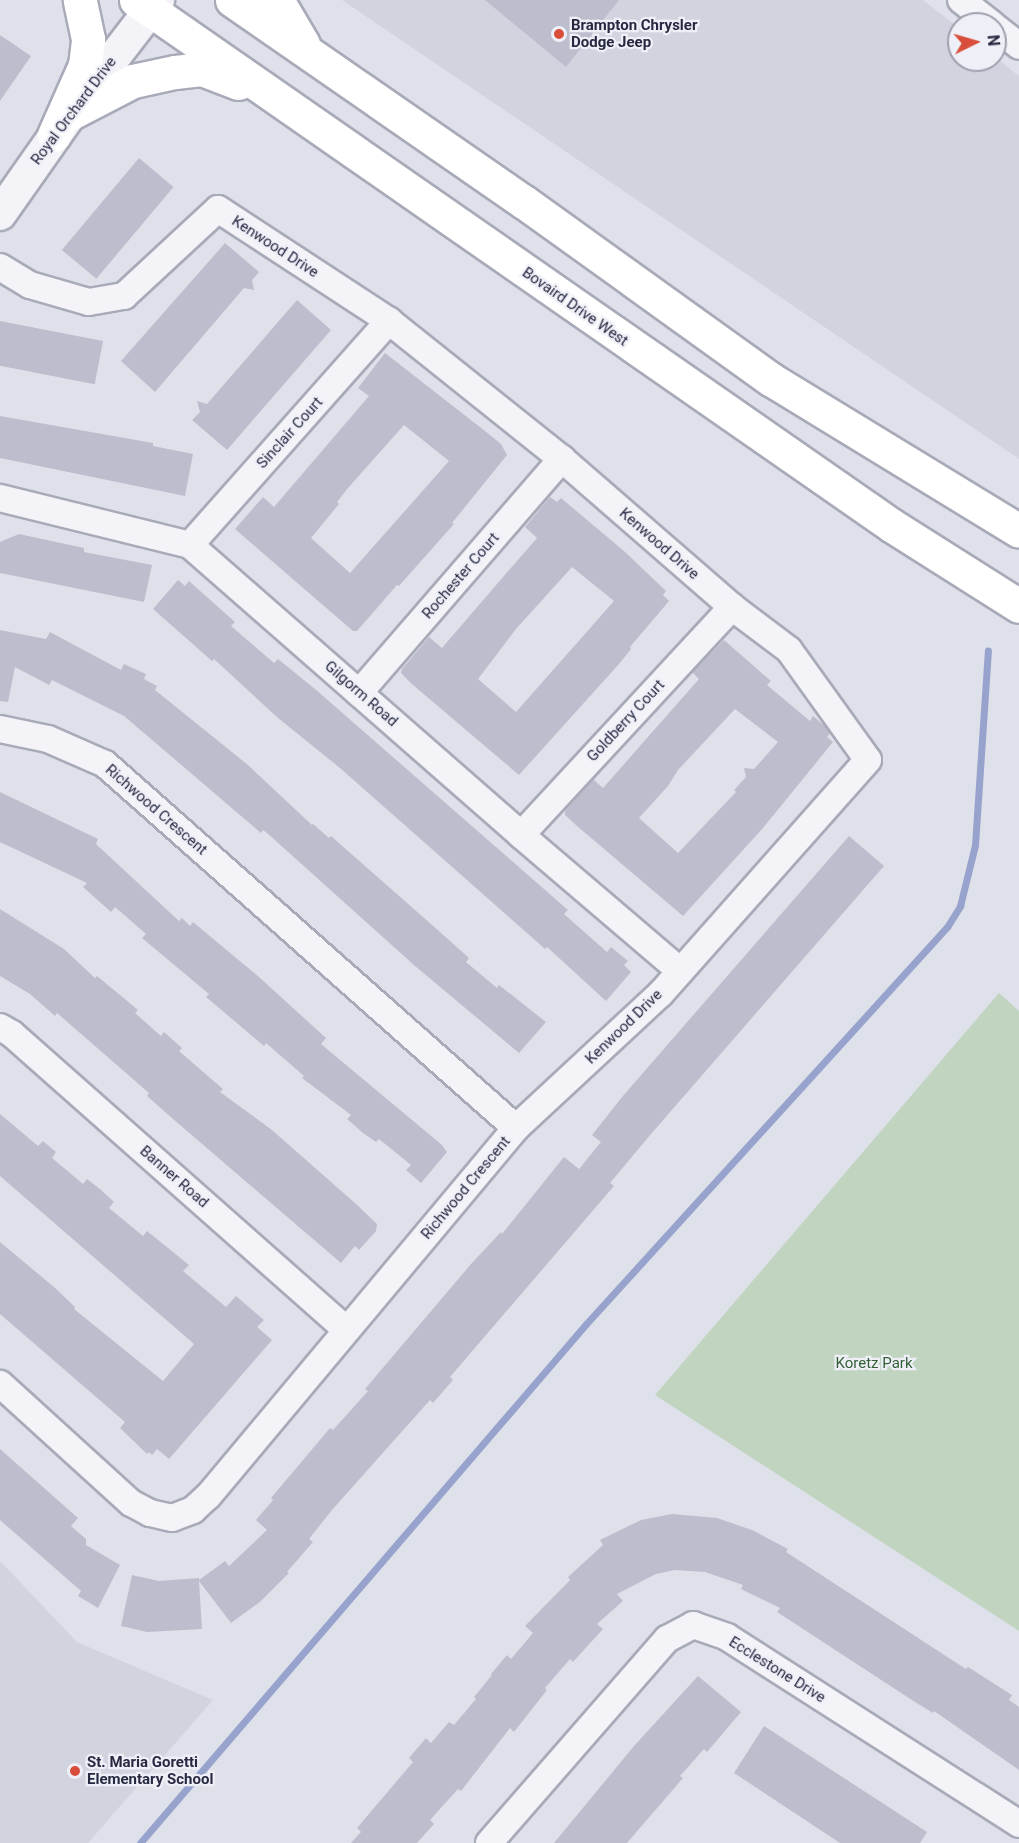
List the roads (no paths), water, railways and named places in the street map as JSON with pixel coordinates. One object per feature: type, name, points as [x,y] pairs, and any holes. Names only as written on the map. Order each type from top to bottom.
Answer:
[{"type":"main road","points":[[63,124],[85,65],[88,39],[80,0]]},
{"type":"main road","points":[[232,0],[524,202],[772,380],[1019,531]]},
{"type":"main road","points":[[277,0],[308,54]]},
{"type":"main road","name":"Bovaird Drive West","points":[[148,3],[273,97],[898,530],[1019,606]]},
{"type":"main road","points":[[63,124],[132,81],[175,72],[202,69],[273,97]]},
{"type":"street","points":[[962,0],[977,12]]},
{"type":"street","name":"Royal Orchard Drive","points":[[0,214],[148,3]]},
{"type":"street","points":[[1007,36],[1019,46]]},
{"type":"street","name":"Kenwood Drive","points":[[0,267],[30,285],[89,302],[124,296],[218,209],[389,321],[562,459],[732,607],[789,650],[868,760],[652,1002],[516,1128]]},
{"type":"street","name":"Sinclair Court","points":[[190,544],[389,321]]},
{"type":"street","name":"Rochester Court","points":[[359,693],[562,459]]},
{"type":"street","name":"Gilgorm Road","points":[[0,498],[190,544],[521,835],[680,971]]},
{"type":"street","name":"Goldberry Court","points":[[521,835],[732,607]]},
{"type":"street","name":"Richwood Crescent","points":[[0,729],[48,739],[105,764],[516,1128],[208,1496],[193,1510],[172,1518],[150,1513],[131,1503],[0,1384]]},
{"type":"street","name":"Banner Road","points":[[0,1027],[12,1034],[346,1330]]},
{"type":"street","name":"Ecclestone Drive","points":[[489,1843],[667,1639],[693,1625],[727,1637],[1019,1824]]},
{"type":"waterway","points":[[140,1843],[586,1324],[947,927],[960,906],[975,845],[988,650]]},
{"type":"place","name":"Brampton Chrysler Dodge Jeep","points":[[559,34]]},
{"type":"place","name":"St. Maria Goretti Elementary School","points":[[75,1771]]},
{"type":"park label","name":"Koretz Park","points":[[874,1364]]}]
